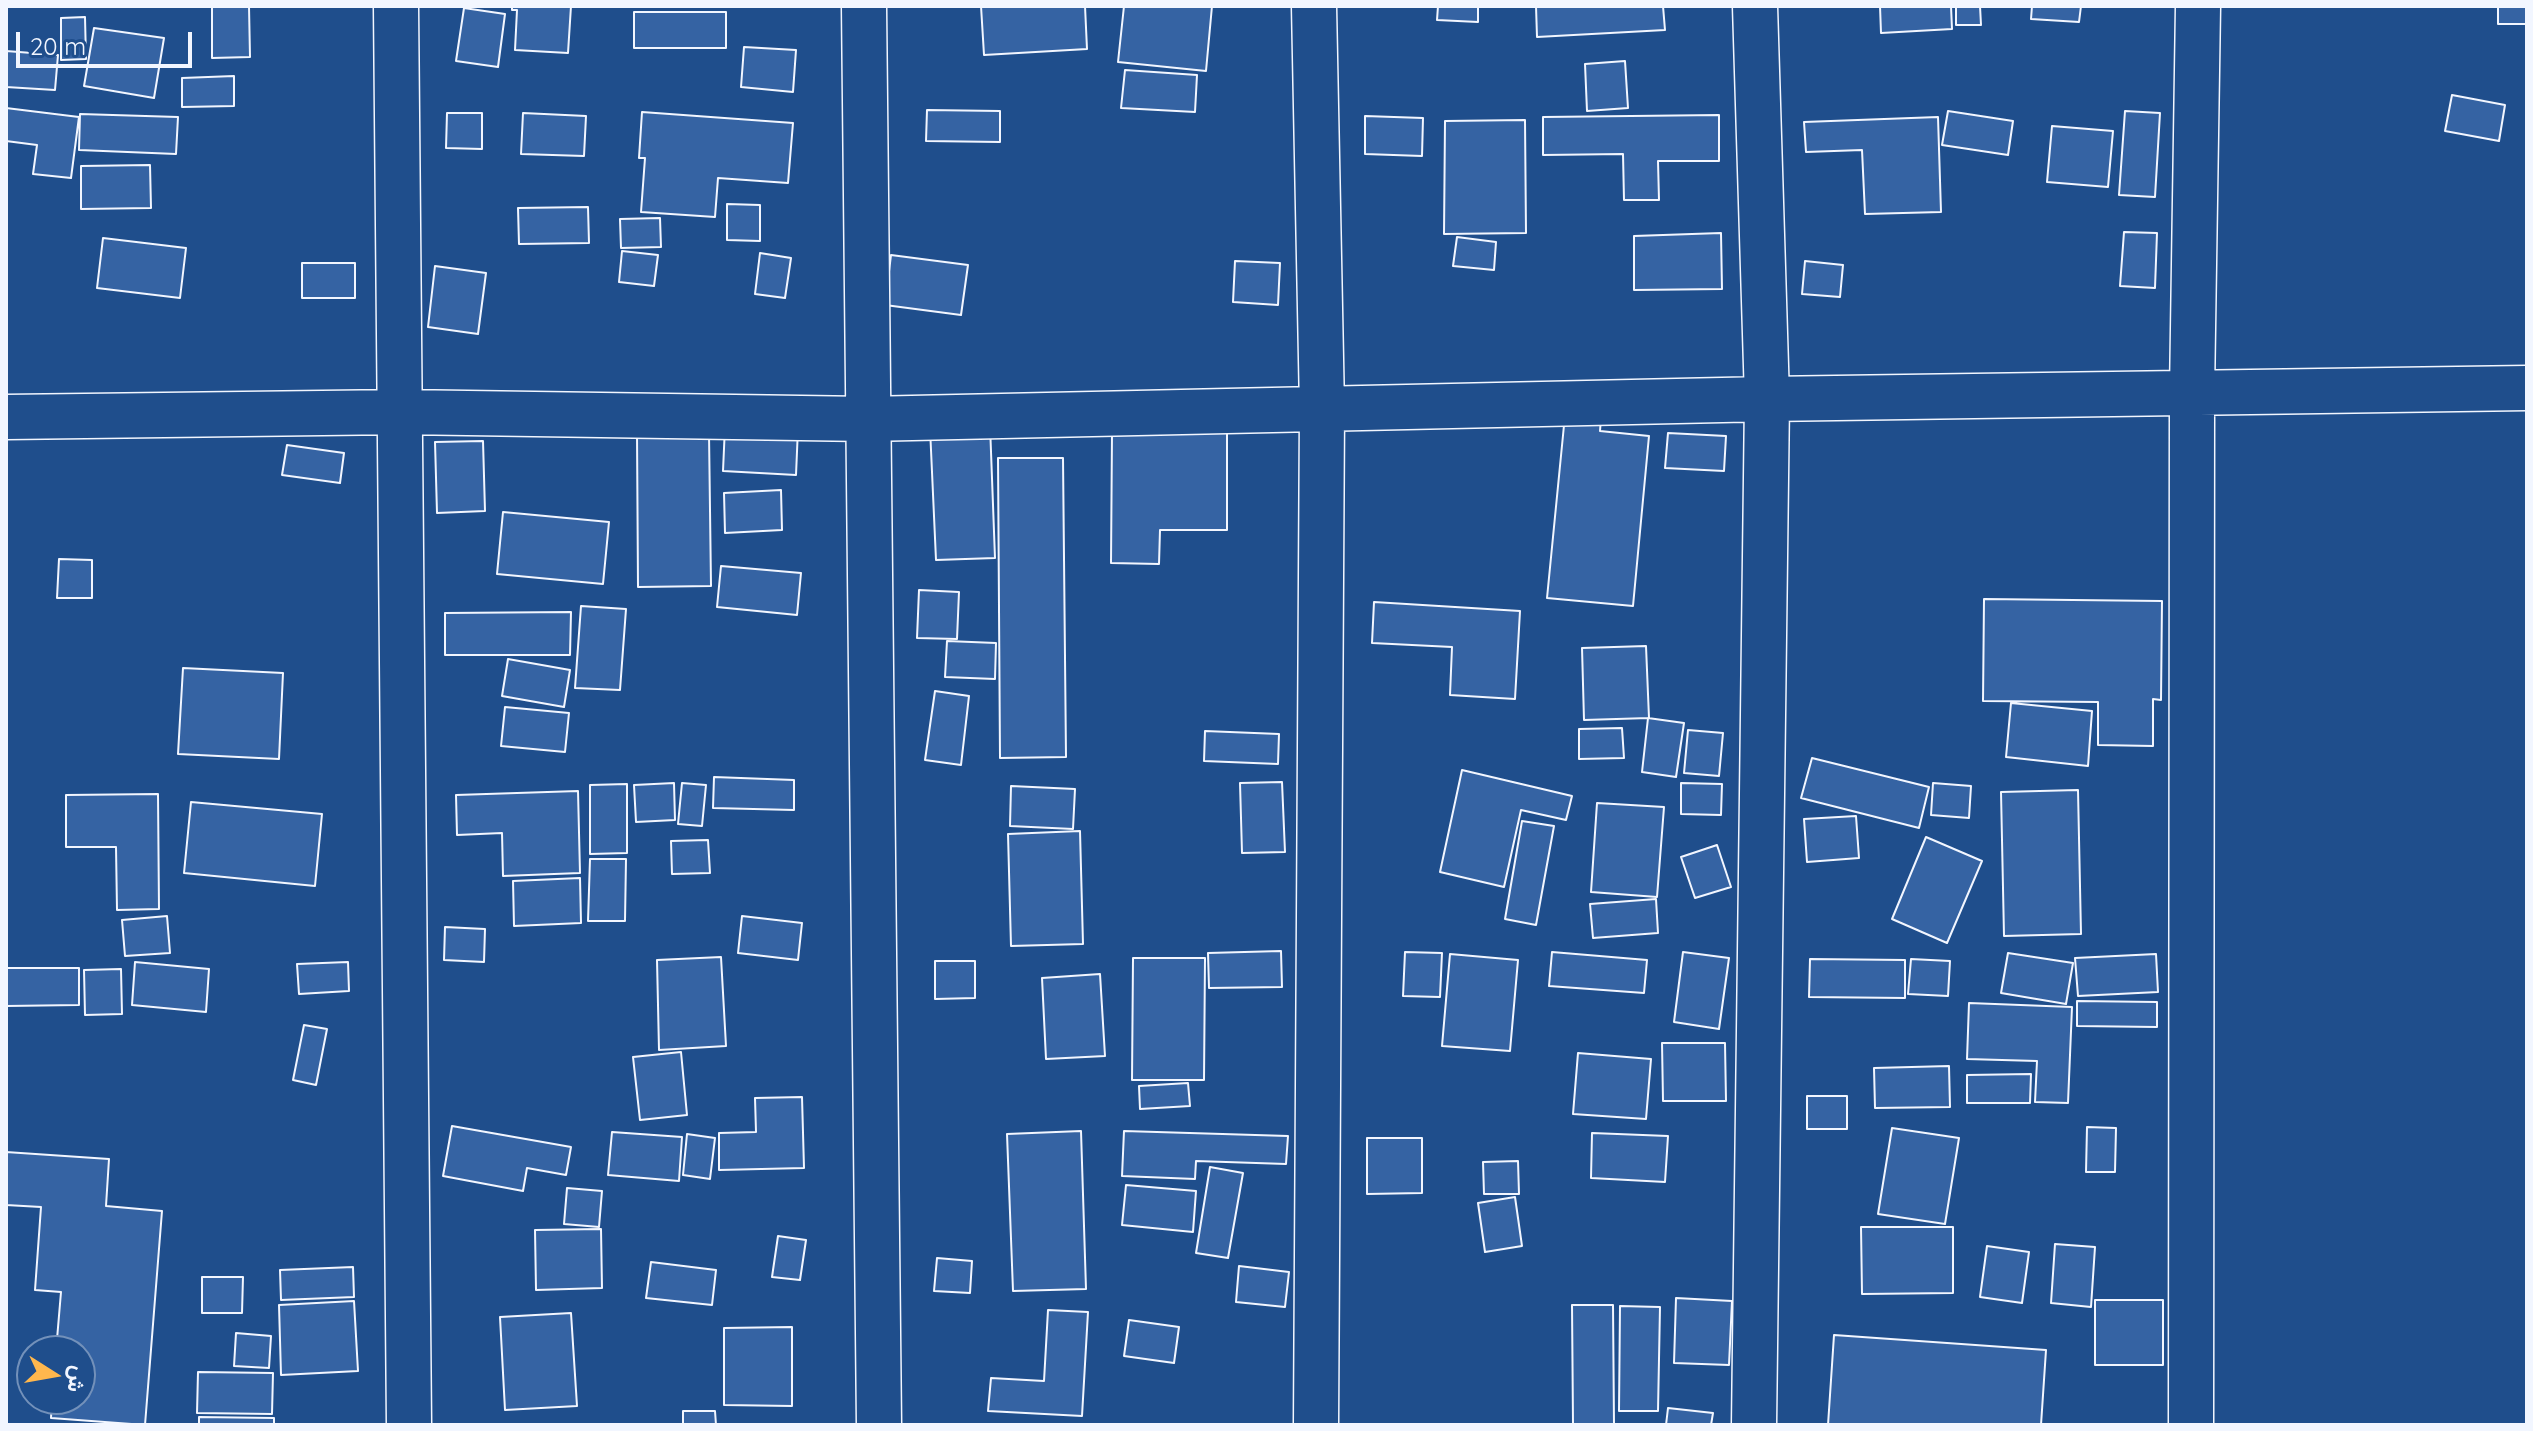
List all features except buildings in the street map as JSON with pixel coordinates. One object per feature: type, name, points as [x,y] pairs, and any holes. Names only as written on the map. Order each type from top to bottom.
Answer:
[{"type":"street","points":[[396,6],[409,1425]]},
{"type":"street","points":[[864,6],[879,1425]]},
{"type":"street","points":[[1314,6],[1322,409],[1316,1425]]},
{"type":"street","points":[[1754,1425],[1767,399],[1755,6]]},
{"type":"street","points":[[2191,1425],[2192,393],[2198,6]]},
{"type":"street","points":[[6,417],[401,412],[867,419],[1767,399],[2527,388]]}]
